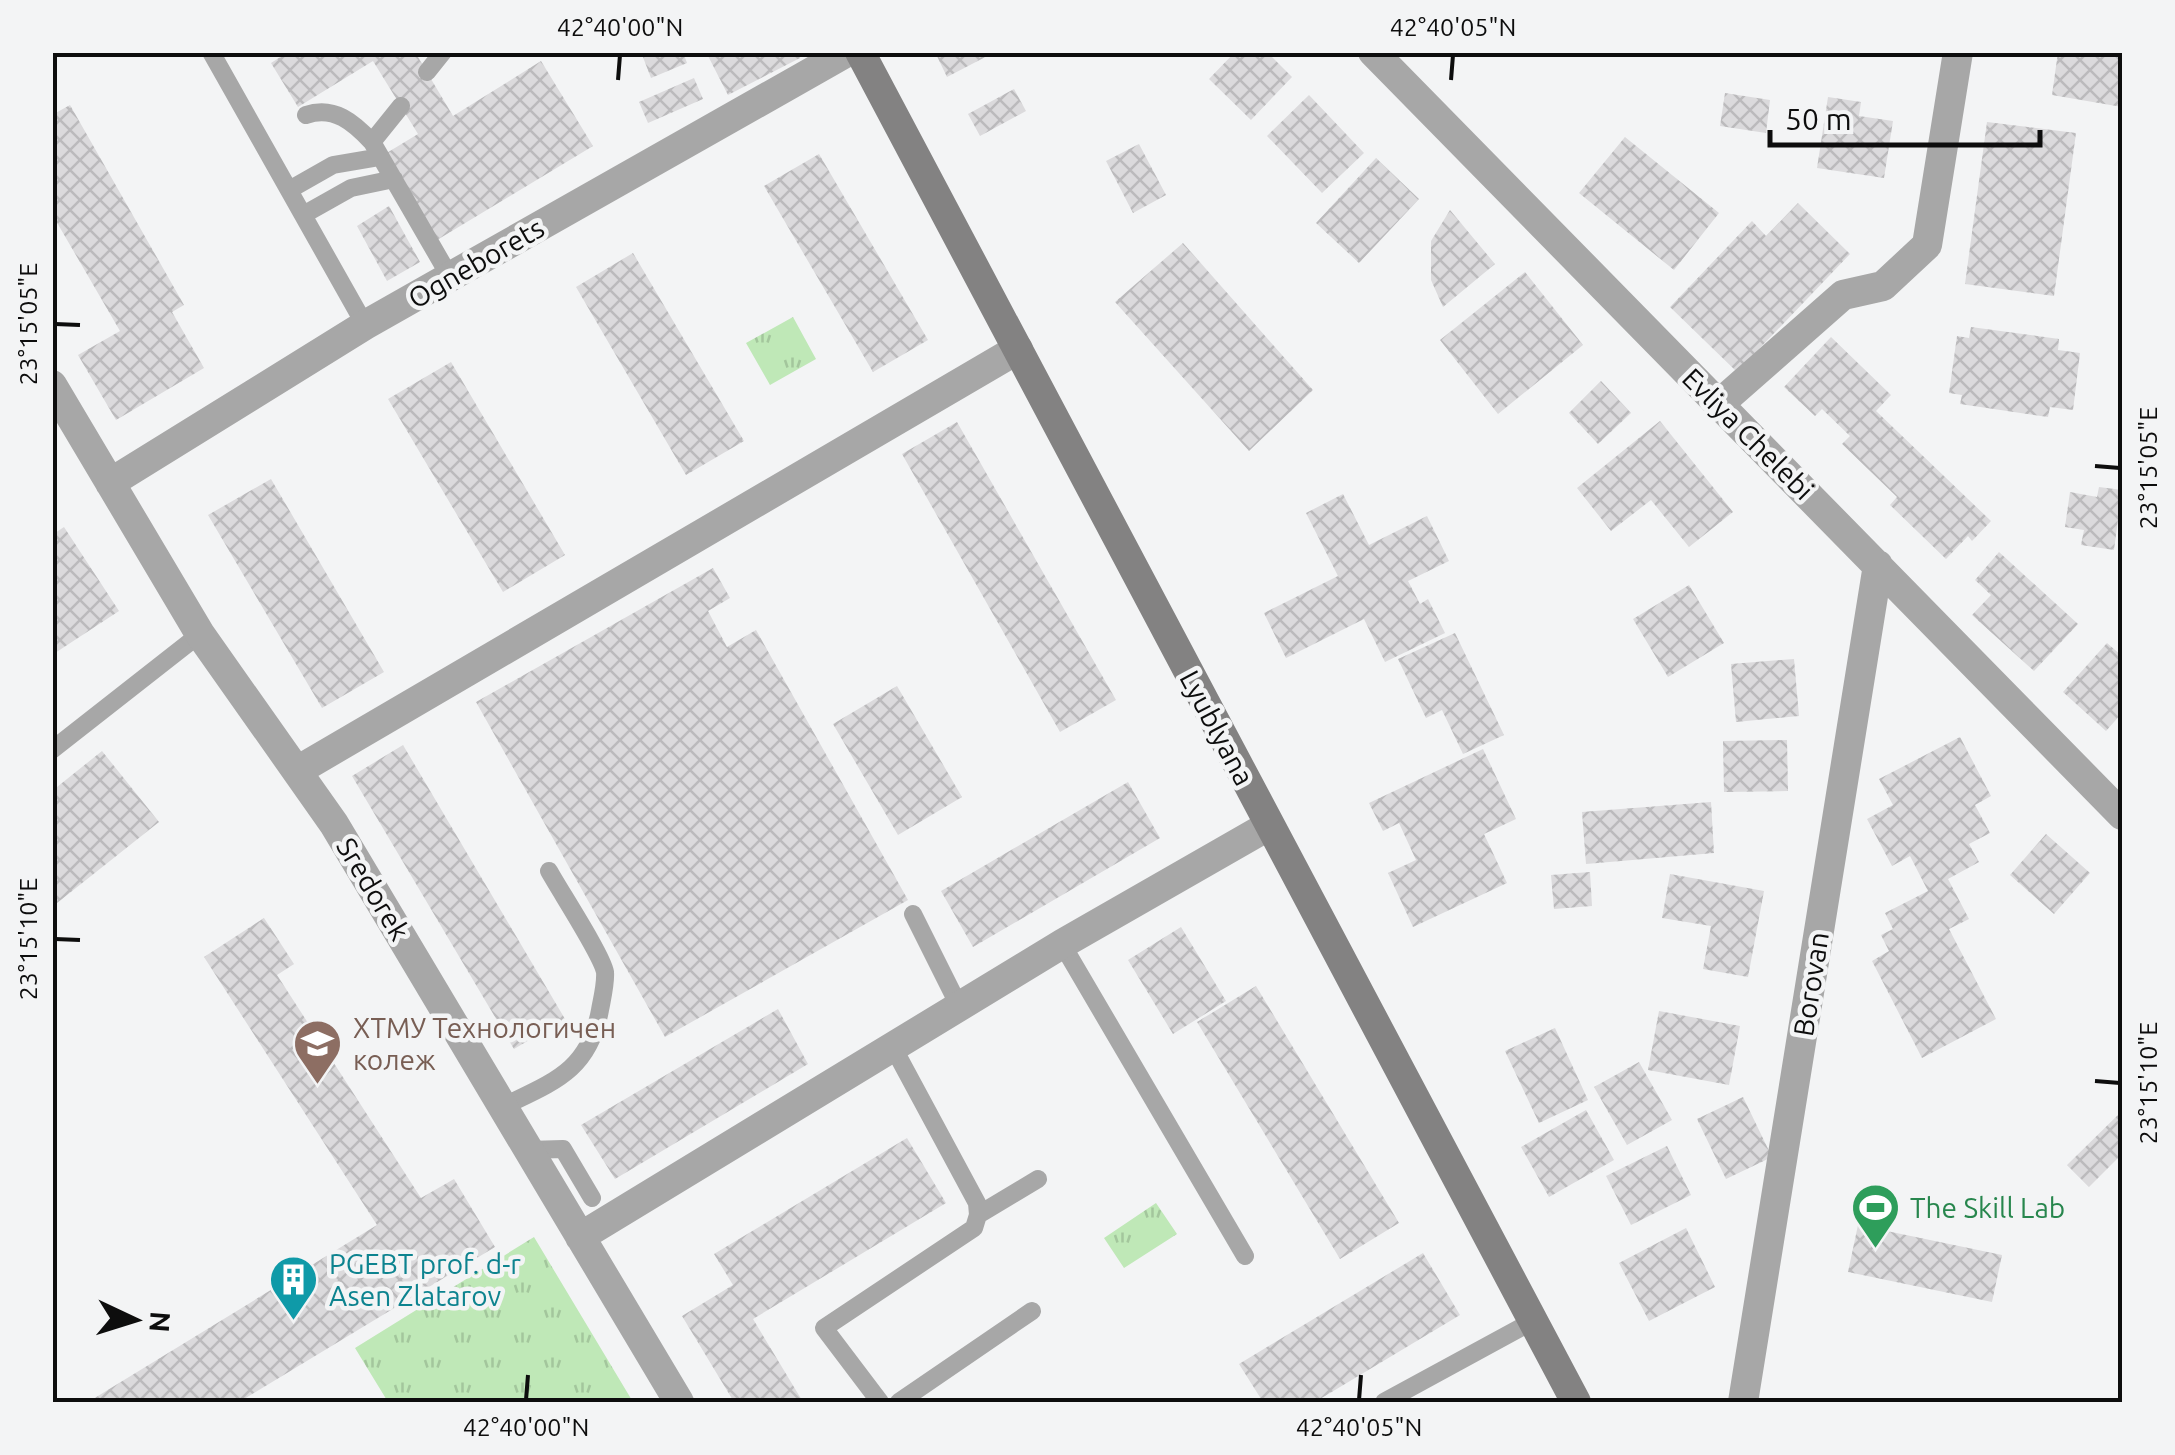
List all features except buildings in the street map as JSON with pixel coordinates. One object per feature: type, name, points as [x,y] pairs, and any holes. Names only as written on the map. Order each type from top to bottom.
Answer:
[{"type":"street","name":"Ogneborets","points":[[110,482],[365,326],[847,52]]},
{"type":"street","name":"Lyublyana","points":[[860,52],[1576,1402]]},
{"type":"street","name":"Evliya Chelebi","points":[[1373,52],[2122,815]]},
{"type":"street","points":[[1718,404],[1843,295],[1884,286],[1927,245],[1958,52]]},
{"type":"street","points":[[297,771],[1018,349]]},
{"type":"street","name":"Sredorek","points":[[52,385],[200,634],[334,824],[679,1402]]},
{"type":"street","name":"Borovan","points":[[1743,1402],[1878,564]]},
{"type":"street","points":[[580,1238],[1062,944],[1268,826]]},
{"type":"lane","points":[[211,52],[365,326]]},
{"type":"lane","points":[[427,72],[443,52]]},
{"type":"lane","points":[[288,190],[333,165],[376,149],[400,106]]},
{"type":"lane","points":[[306,115],[319,110],[354,124],[376,149],[450,277]]},
{"type":"lane","points":[[303,215],[351,188],[394,179]]},
{"type":"lane","points":[[52,750],[200,634]]},
{"type":"lane","points":[[502,1107],[542,1087],[584,1056],[593,1044],[600,1013],[604,971],[549,871]]},
{"type":"lane","points":[[913,914],[959,1006]]},
{"type":"lane","points":[[1062,944],[1245,1256]]},
{"type":"lane","points":[[880,1402],[824,1328],[974,1228],[978,1215],[976,1203],[892,1047]]},
{"type":"lane","points":[[528,1150],[563,1150],[592,1198]]},
{"type":"lane","points":[[978,1215],[1038,1179]]},
{"type":"lane","points":[[900,1402],[1032,1310]]},
{"type":"lane","points":[[1384,1402],[1533,1321]]},
{"type":"green space","points":[[793,317],[816,359],[770,385],[746,343]]},
{"type":"green space","points":[[1156,1203],[1177,1234],[1124,1268],[1104,1238]]},
{"type":"green space","points":[[534,1237],[633,1402],[388,1402],[355,1348]]},
{"type":"place","name":"ХТМУ Технологичен колеж","points":[[318,1086]]},
{"type":"place","name":"The Skill Lab","points":[[1875,1250]]},
{"type":"place","name":"PGEBT prof. d-r Asen Zlatarov","points":[[294,1322]]}]
